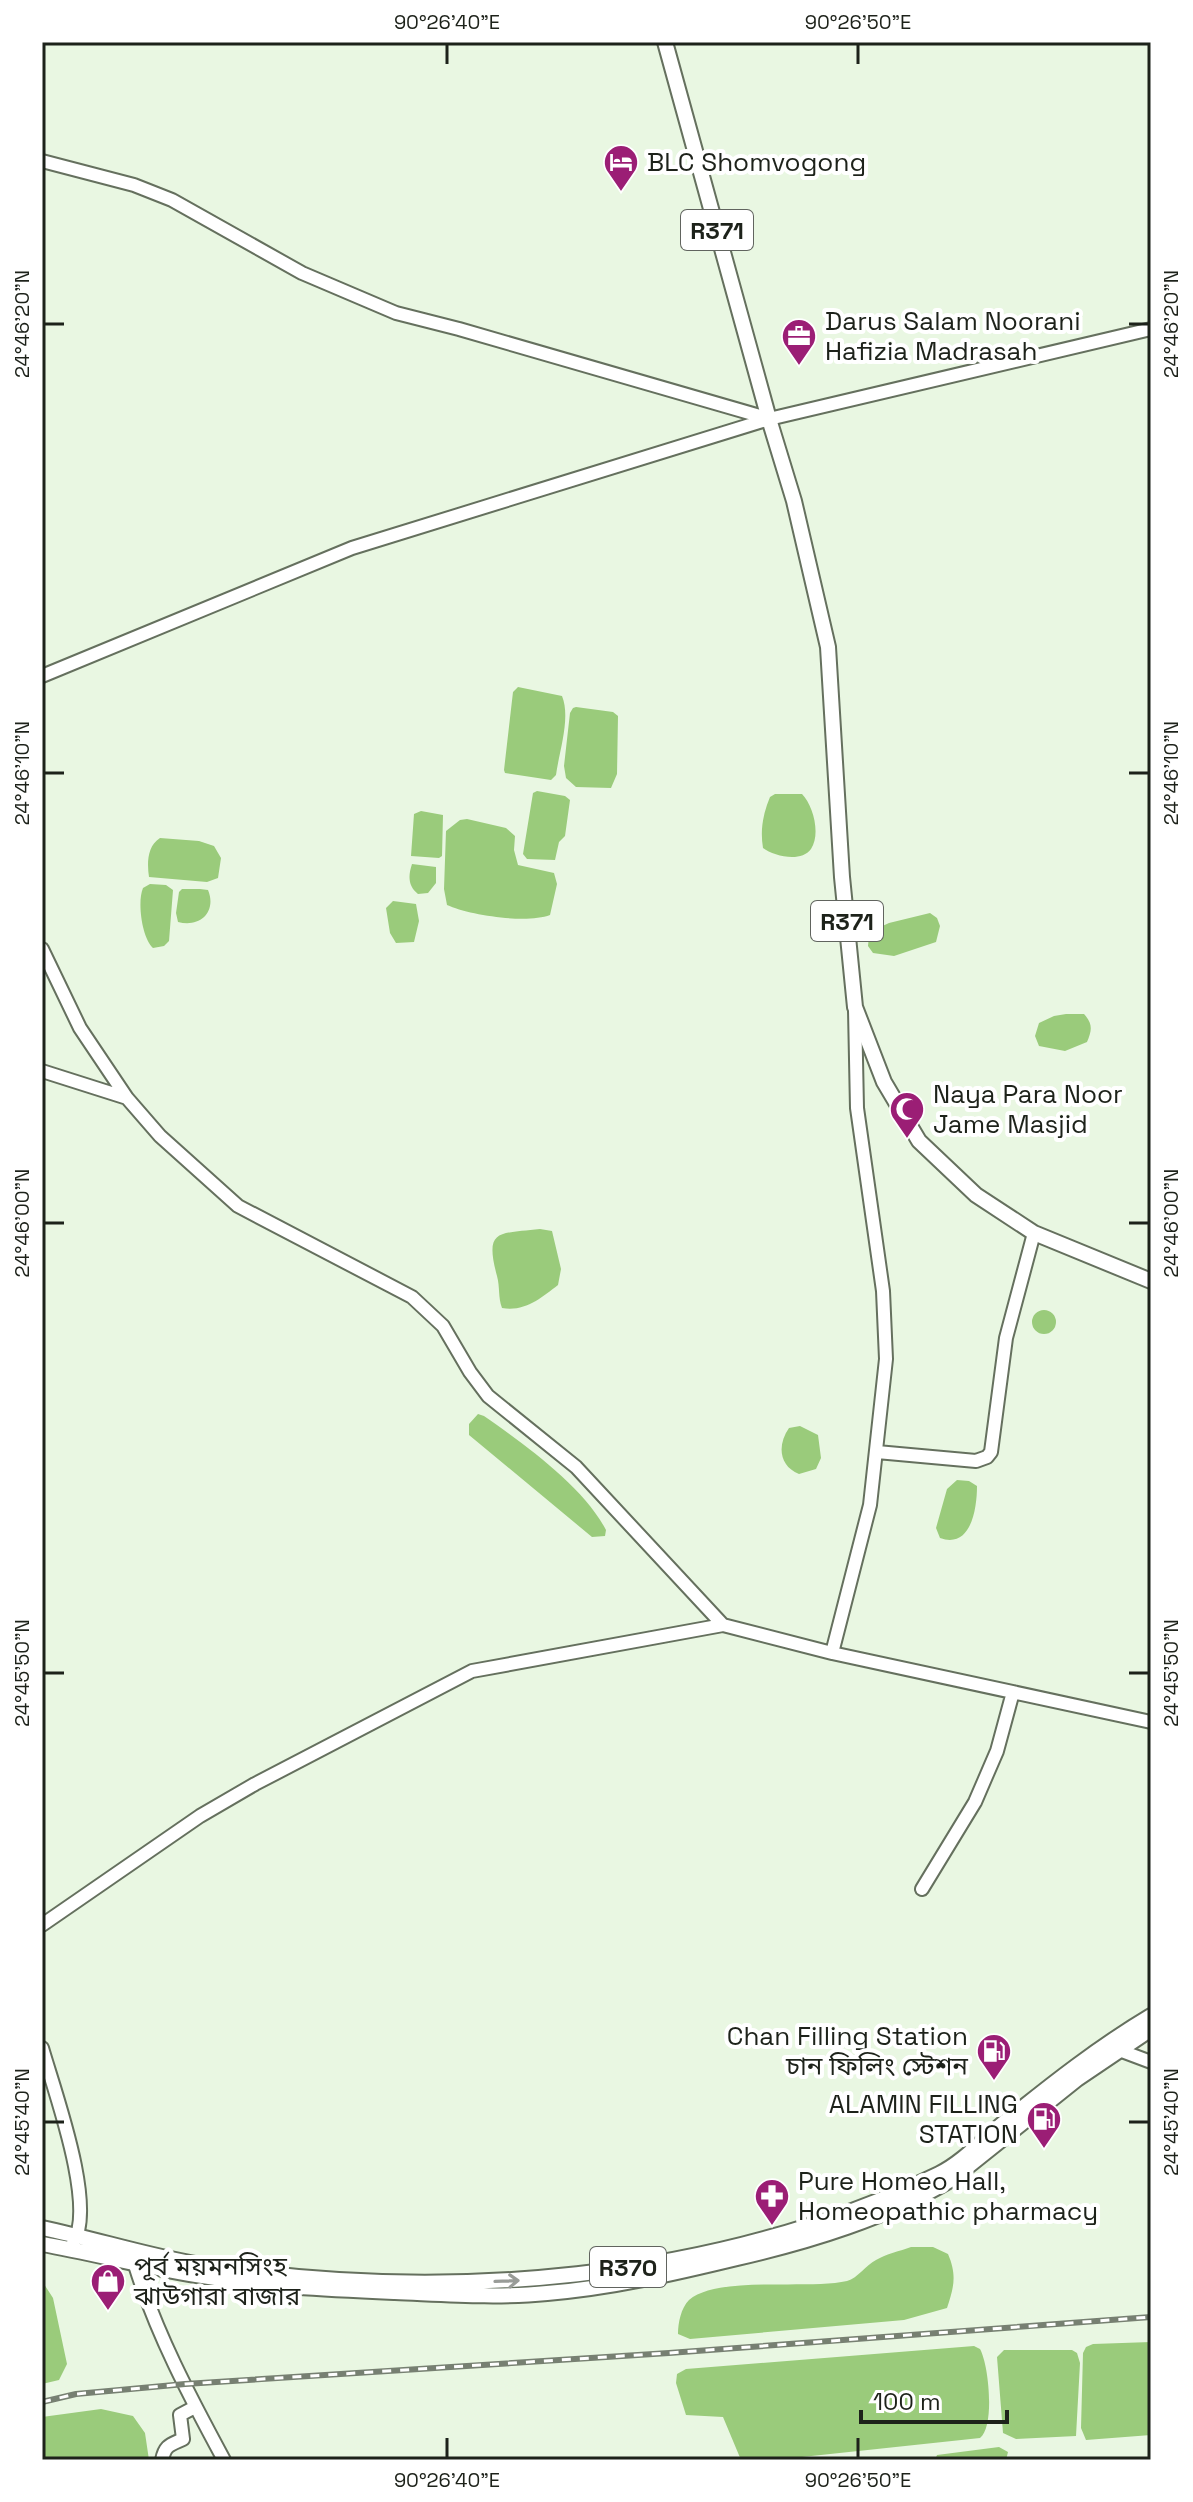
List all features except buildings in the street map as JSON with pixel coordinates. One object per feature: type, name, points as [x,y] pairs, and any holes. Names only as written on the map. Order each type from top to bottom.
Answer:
[{"type":"main road","name":"R371","points":[[665,42],[794,501],[828,647],[842,877],[855,1007],[884,1082],[919,1141],[976,1195],[1034,1233],[1151,1281]]},
{"type":"main road","name":"R370","points":[[42,2228],[138,2253],[202,2265],[361,2279],[459,2282],[545,2279],[680,2259],[809,2226],[942,2173],[1067,2072],[1110,2040],[1151,2016]]},
{"type":"main road","name":"R370","points":[[42,2244],[135,2265],[281,2286],[504,2295],[571,2290],[685,2271],[792,2245],[862,2221],[929,2192],[952,2179],[1077,2079],[1151,2029]]},
{"type":"street","points":[[42,161],[134,185],[172,200],[302,273],[396,313],[769,419]]},
{"type":"street","points":[[42,676],[352,548],[769,419],[1151,329]]},
{"type":"street","points":[[42,949],[80,1028],[127,1098],[160,1136],[238,1206],[412,1297],[433,1315],[453,1339],[470,1372],[488,1396],[576,1467],[723,1625]]},
{"type":"street","points":[[832,1653],[867,1517],[886,1359],[883,1291],[857,1108],[855,1007]]},
{"type":"street","points":[[42,1071],[127,1098]]},
{"type":"street","points":[[877,1452],[976,1461],[991,1452],[1006,1338],[1034,1233]]},
{"type":"street","points":[[42,1925],[200,1816],[472,1671],[723,1625],[832,1653],[1151,1722]]},
{"type":"street","points":[[922,1889],[975,1802],[997,1751],[1013,1692]]},
{"type":"street","points":[[42,2048],[74,2160],[79,2201],[77,2236],[68,2248]]},
{"type":"street","points":[[1119,2050],[1151,2062]]},
{"type":"street","points":[[135,2265],[153,2317],[195,2407],[224,2460]]},
{"type":"street","points":[[162,2460],[164,2450],[170,2443],[183,2439],[180,2415],[195,2407]]},
{"type":"shaded area","points":[[518,687],[562,696],[564,735],[556,775],[551,780],[505,773],[513,692]]},
{"type":"shaded area","points":[[576,707],[613,712],[618,716],[617,774],[611,788],[576,787],[566,778],[564,766],[570,713]]},
{"type":"shaded area","points":[[533,793],[565,796],[570,800],[565,836],[559,842],[555,860],[527,859],[523,854]]},
{"type":"shaded area","points":[[775,794],[802,794],[809,805],[814,820],[814,843],[801,856],[787,857],[763,848],[764,816],[770,797]]},
{"type":"shaded area","points":[[421,811],[443,815],[442,856],[439,858],[411,856],[414,814]]},
{"type":"shaded area","points":[[460,820],[506,828],[515,836],[514,850],[518,865],[554,873],[557,884],[550,915],[527,919],[498,917],[447,905],[444,889],[446,831]]},
{"type":"shaded area","points":[[160,838],[199,841],[214,846],[221,858],[218,878],[207,882],[149,877],[150,850]]},
{"type":"shaded area","points":[[412,864],[436,867],[436,883],[428,893],[418,894],[412,888]]},
{"type":"shaded area","points":[[150,884],[166,885],[173,890],[169,941],[164,946],[153,948],[143,928],[141,910],[143,888]]},
{"type":"shaded area","points":[[182,889],[208,890],[210,898],[205,916],[193,923],[178,922],[179,892]]},
{"type":"shaded area","points":[[393,901],[416,904],[419,921],[414,942],[396,943],[390,933],[386,908]]},
{"type":"shaded area","points":[[930,913],[937,918],[940,926],[936,942],[894,956],[873,953],[868,946],[869,936],[876,929]]},
{"type":"shaded area","points":[[1066,1014],[1084,1014],[1087,1018],[1091,1027],[1087,1042],[1065,1051],[1039,1046],[1035,1036],[1039,1023]]},
{"type":"shaded area","points":[[540,1229],[552,1231],[561,1269],[558,1285],[525,1306],[502,1308],[493,1260],[494,1241],[505,1233]]},
{"type":"shaded area","points":[[1044,1310],[1053,1313],[1056,1322],[1053,1331],[1044,1334],[1035,1331],[1032,1322],[1035,1313]]},
{"type":"shaded area","points":[[478,1414],[517,1439],[568,1482],[596,1514],[606,1530],[605,1536],[592,1537],[469,1435],[469,1424]]},
{"type":"shaded area","points":[[800,1426],[818,1435],[821,1458],[816,1469],[799,1474],[787,1466],[782,1448],[789,1428]]},
{"type":"shaded area","points":[[957,1480],[969,1481],[977,1486],[976,1505],[970,1525],[959,1538],[940,1538],[936,1528],[947,1489]]},
{"type":"shaded area","points":[[911,2247],[933,2247],[948,2254],[954,2281],[947,2308],[904,2320],[690,2339],[678,2334],[684,2307],[703,2292],[742,2285],[847,2281],[872,2262]]},
{"type":"shaded area","points":[[42,2281],[53,2298],[67,2364],[59,2380],[42,2384]]},
{"type":"shaded area","points":[[1151,2342],[1151,2435],[1086,2440],[1081,2428],[1083,2353],[1086,2347],[1093,2344]]},
{"type":"shaded area","points":[[974,2346],[980,2349],[983,2357],[989,2395],[988,2422],[980,2438],[774,2460],[741,2460],[723,2417],[686,2415],[676,2383],[677,2374],[686,2369]]},
{"type":"shaded area","points":[[1004,2350],[1072,2350],[1077,2353],[1080,2363],[1076,2436],[1016,2439],[1003,2433],[997,2357]]},
{"type":"shaded area","points":[[101,2409],[133,2416],[145,2433],[149,2460],[42,2460],[42,2417]]},
{"type":"shaded area","points":[[999,2447],[1008,2452],[1006,2460],[935,2460],[937,2455]]},
{"type":"railway","points":[[42,2402],[76,2394],[185,2384],[669,2353],[1151,2317]]},
{"type":"place","name":"BLC Shomvogong","points":[[621,193]]},
{"type":"place","name":"Darus Salam Noorani Hafizia Madrasah","points":[[799,367]]},
{"type":"place","name":"Naya Para Noor Jame Masjid","points":[[907,1140]]},
{"type":"place","name":"Chan Filling Station চান ফিলিং স্টেশন","points":[[994,2082]]},
{"type":"place","name":"ALAMIN FILLING STATION","points":[[1044,2150]]},
{"type":"place","name":"Pure Homeo Hall, Homeopathic pharmacy","points":[[772,2227]]},
{"type":"place","name":"পূর্ব ময়মনসিংহ ঝাউগারা বাজার","points":[[108,2312]]}]
